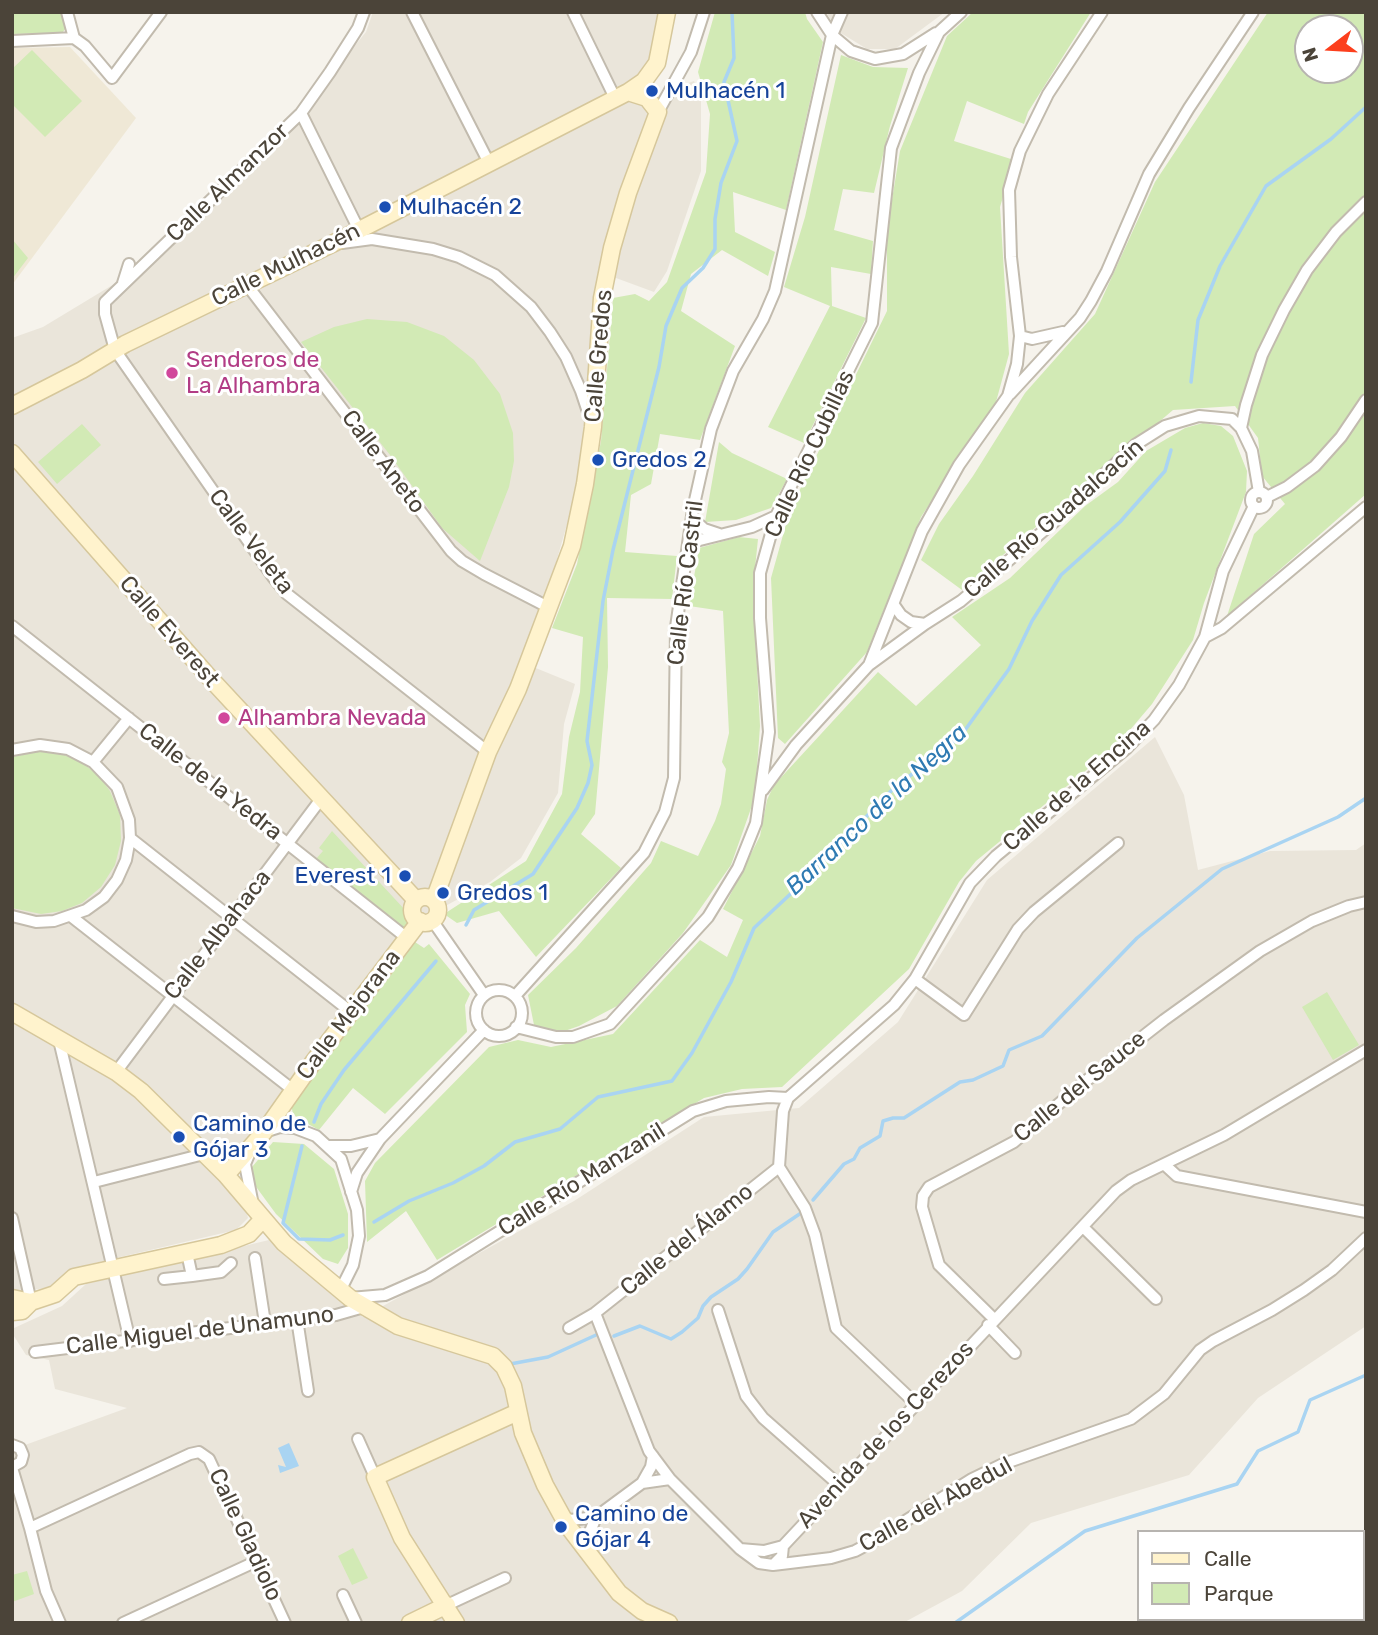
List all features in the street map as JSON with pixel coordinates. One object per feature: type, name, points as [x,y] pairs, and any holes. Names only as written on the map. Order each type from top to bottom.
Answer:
[{"type":"street","points":[[67,12],[74,38]]},
{"type":"street","points":[[12,41],[74,38],[85,46],[112,78],[161,12]]},
{"type":"street","name":"Calle Almanzor","points":[[115,350],[105,314],[105,302],[301,113],[358,28],[364,12]]},
{"type":"street","points":[[412,12],[488,163]]},
{"type":"street","points":[[573,12],[622,95],[648,98],[658,112]]},
{"type":"street","name":"Calle Mulhacén","points":[[12,406],[115,350],[332,244],[622,95],[644,81],[657,63],[667,12]]},
{"type":"street","name":"Calle Gredos","points":[[433,900],[488,752],[518,690],[572,546],[593,427],[602,298],[612,248],[628,193],[658,112],[691,52],[704,12]]},
{"type":"street","points":[[817,12],[832,35],[851,51],[875,59],[903,54],[939,32]]},
{"type":"street","name":"Calle Río Castril","points":[[515,996],[644,853],[665,812],[674,778],[676,627],[692,518],[710,429],[733,371],[763,319],[775,291],[832,35],[842,12]]},
{"type":"street","name":"Calle Río Cubillas","points":[[516,1027],[556,1037],[573,1037],[610,1024],[708,917],[738,869],[757,823],[769,732],[760,618],[760,573],[776,516],[872,323],[891,148],[919,73],[939,32],[961,12]]},
{"type":"street","points":[[1008,396],[1017,364],[1020,335],[1011,257],[1009,190],[1020,152],[1048,94],[1102,12]]},
{"type":"street","points":[[869,665],[922,531],[959,465],[1008,396],[1080,318],[1107,271],[1149,174],[1253,12]]},
{"type":"street","points":[[903,54],[913,59],[919,73]]},
{"type":"street","points":[[301,113],[359,230]]},
{"type":"street","points":[[1241,428],[1245,405],[1262,355],[1284,310],[1307,270],[1336,232],[1366,202]]},
{"type":"street","points":[[332,244],[372,239],[433,248],[495,275],[531,307],[550,332],[566,357],[593,427]]},
{"type":"street","points":[[122,285],[129,264]]},
{"type":"street","name":"Calle Aneto","points":[[247,285],[451,551],[484,574],[548,607]]},
{"type":"street","points":[[1020,335],[1032,339],[1066,332]]},
{"type":"street","name":"Calle Veleta","points":[[115,350],[286,594],[488,752]]},
{"type":"street","points":[[1245,405],[1231,419],[1241,428],[1252,451],[1263,495],[1287,487],[1315,466],[1341,437],[1366,400]]},
{"type":"street","name":"Calle Río Guadalcacín","points":[[762,792],[796,745],[869,665],[961,601],[1034,539],[1135,445],[1166,426],[1199,416],[1231,419]]},
{"type":"street","name":"Calle Everest","points":[[12,453],[209,677],[416,900]]},
{"type":"street","name":"Calle de la Encina","points":[[788,1098],[894,1005],[915,979],[970,883],[996,856],[1127,748],[1154,720],[1179,685],[1205,637],[1223,571],[1254,506],[1265,506],[1263,495]]},
{"type":"street","points":[[1205,637],[1222,628],[1366,507]]},
{"type":"street","points":[[688,543],[752,527],[776,516]]},
{"type":"street","points":[[692,518],[704,530],[719,534]]},
{"type":"street","points":[[752,527],[763,532],[769,542]]},
{"type":"street","points":[[894,605],[901,615],[912,622],[925,624]]},
{"type":"street","name":"Calle de la Yedra","points":[[12,626],[407,938]]},
{"type":"street","points":[[93,762],[129,718]]},
{"type":"street","points":[[12,750],[40,745],[68,749],[93,762],[107,773],[117,787],[130,820],[127,860],[104,897],[86,911],[54,921],[36,922],[12,916]]},
{"type":"street","name":"Calle Albahaca","points":[[116,1072],[321,799]]},
{"type":"street","points":[[130,838],[351,1012]]},
{"type":"street","points":[[915,979],[964,1015],[1018,929],[1034,912],[1118,843]]},
{"type":"street","points":[[426,920],[437,908],[433,900],[427,897],[416,900],[412,911],[426,920],[484,995]]},
{"type":"street","name":"Calle del Sauce","points":[[991,1322],[939,1265],[922,1207],[923,1196],[929,1187],[1014,1142],[1133,1044],[1260,951],[1312,921],[1366,902]]},
{"type":"street","points":[[72,917],[173,994],[290,1096],[289,1119],[295,1128]]},
{"type":"street","name":"Calle Mejorana","points":[[226,1175],[259,1138],[407,938],[426,920]]},
{"type":"street","points":[[503,990],[515,996],[522,1008],[520,1022],[516,1027],[511,1032],[497,1035],[484,1030],[476,1016],[476,1009],[484,995],[503,990]]},
{"type":"street","points":[[12,1012],[116,1072],[141,1091],[226,1175],[284,1243],[358,1303],[411,1330],[494,1356],[504,1367],[513,1387],[523,1433],[545,1485],[562,1516],[619,1593],[642,1611],[669,1623]]},
{"type":"street","points":[[351,1192],[357,1173],[380,1139],[484,1030]]},
{"type":"street","points":[[59,1040],[130,1341]]},
{"type":"street","name":"Avenida de los Cerezos","points":[[740,1549],[764,1551],[783,1546],[1116,1191],[1131,1180],[1224,1135],[1366,1050]]},
{"type":"street","points":[[788,1098],[783,1111],[779,1167],[805,1208],[815,1235],[836,1328],[915,1403]]},
{"type":"street","name":"Calle Río Manzanil","points":[[358,1303],[385,1295],[428,1276],[693,1111],[726,1101],[788,1098]]},
{"type":"street","points":[[259,1138],[280,1127],[295,1128],[316,1136],[341,1159],[357,1210],[359,1236],[353,1265],[358,1303]]},
{"type":"street","name":"Calle Mejorana","points":[[253,1205],[245,1164],[259,1138]]},
{"type":"street","points":[[328,1146],[351,1146],[380,1139]]},
{"type":"street","points":[[94,1182],[204,1154]]},
{"type":"street","points":[[1165,1165],[1177,1176],[1366,1212]]},
{"type":"street","name":"Calle del Álamo","points":[[569,1328],[596,1313],[779,1167]]},
{"type":"street","points":[[12,1218],[31,1302]]},
{"type":"street","points":[[12,1312],[22,1311],[31,1302],[54,1294],[74,1277],[221,1245],[249,1234],[263,1219]]},
{"type":"street","points":[[1083,1227],[1156,1299]]},
{"type":"street","name":"Calle del Abedul","points":[[773,1565],[831,1558],[855,1550],[972,1479],[1003,1464],[1131,1419],[1164,1394],[1200,1350],[1304,1290],[1332,1270],[1366,1238]]},
{"type":"street","points":[[187,1253],[191,1276]]},
{"type":"street","points":[[255,1258],[265,1323]]},
{"type":"street","points":[[164,1279],[222,1272],[231,1263]]},
{"type":"street","points":[[358,1303],[385,1295]]},
{"type":"street","points":[[12,1298],[31,1302]]},
{"type":"street","name":"Calle Miguel de Unamuno","points":[[35,1352],[336,1315],[358,1303]]},
{"type":"street","points":[[718,1310],[746,1396],[763,1418],[839,1485]]},
{"type":"street","points":[[596,1313],[653,1456],[670,1479],[740,1549],[759,1563],[773,1565]]},
{"type":"street","points":[[297,1319],[308,1391]]},
{"type":"street","name":"Avenida de los Cerezos","points":[[991,1322],[1015,1353]]},
{"type":"street","points":[[375,1477],[518,1412]]},
{"type":"street","points":[[358,1439],[402,1538],[456,1623]]},
{"type":"street","points":[[12,1445],[20,1448],[23,1455],[21,1462],[12,1468],[46,1591],[60,1623]]},
{"type":"street","name":"Calle Gladiolo","points":[[30,1528],[199,1452],[209,1459],[285,1623]]},
{"type":"street","points":[[562,1516],[570,1520],[596,1517],[642,1483],[651,1467],[653,1456]]},
{"type":"street","points":[[642,1483],[670,1479]]},
{"type":"street","points":[[585,1550],[596,1517]]},
{"type":"street","name":"Avenida de los Cerezos","points":[[773,1565],[782,1556],[783,1546]]},
{"type":"street","points":[[123,1623],[257,1562]]},
{"type":"street","points":[[410,1623],[505,1578]]},
{"type":"street","points":[[342,1595],[356,1623]]},
{"type":"shaded area","points":[[373,12],[662,12],[653,61],[639,101],[694,81],[701,100],[701,171],[667,271],[654,292],[616,278],[598,281],[580,479],[549,587],[521,662],[575,684],[564,724],[558,793],[521,858],[490,882],[408,926],[219,1179],[245,1205],[248,1218],[236,1230],[86,1265],[47,1288],[12,1292],[12,338],[43,327],[129,275],[303,109],[366,32]]},
{"type":"shaded area","points":[[826,12],[945,12],[895,49],[867,49],[836,30]]},
{"type":"shaded area","points":[[70,47],[136,118],[12,285],[12,48]]},
{"type":"shaded area","points":[[1155,737],[1184,795],[1198,870],[1270,851],[1356,850],[1366,843],[1366,1326],[1258,1398],[1189,1475],[1031,1523],[962,1591],[903,1623],[12,1623],[12,1440],[25,1445],[127,1408],[55,1389],[49,1360],[26,1355],[12,1329],[62,1306],[86,1284],[269,1240],[363,1317],[574,1201],[704,1117],[799,1108],[898,1022],[987,880]]},
{"type":"shaded area","points":[[1364,1586],[1366,1623],[1267,1623],[1364,1621]]},
{"type":"green space","points":[[12,12],[61,12],[66,28],[62,33],[12,34]]},
{"type":"green space","points":[[715,12],[805,12],[823,42],[786,210],[733,192],[735,232],[775,252],[768,276],[722,250],[691,274],[681,311],[735,346],[700,440],[660,434],[651,484],[631,495],[625,552],[677,556],[672,599],[607,598],[608,667],[595,814],[581,834],[621,868],[536,957],[499,911],[457,923],[444,914],[526,861],[562,794],[569,737],[580,692],[583,637],[552,628],[577,564],[601,441],[613,298],[635,294],[649,301],[667,282],[706,172],[710,114],[698,72]]},
{"type":"green space","points":[[973,12],[1091,12],[1028,112],[1024,124],[967,101],[954,141],[1014,160],[1000,207],[1009,354],[996,402],[921,517],[867,652],[785,744],[778,738],[771,578],[790,510],[887,311],[887,230],[900,151],[947,36]]},
{"type":"green space","points":[[1268,12],[1366,12],[1366,494],[1227,616],[1254,534],[1285,504],[1262,476],[1258,438],[1235,406],[1173,410],[962,590],[921,560],[939,524],[1025,393],[1095,314],[1155,182]]},
{"type":"green space","points":[[32,50],[82,101],[45,137],[12,104],[12,69]]},
{"type":"green space","points":[[841,55],[873,67],[908,68],[890,126],[874,193],[843,189],[834,230],[873,241],[871,274],[831,267],[832,306],[866,318],[804,443],[768,427],[830,306],[784,287],[805,217]]},
{"type":"green space","points":[[12,239],[28,258],[12,279]]},
{"type":"green space","points":[[367,319],[407,322],[444,336],[474,360],[500,394],[513,433],[514,461],[509,487],[480,561],[442,528],[390,455],[301,342],[334,327]]},
{"type":"green space","points":[[1203,423],[1221,426],[1233,436],[1247,471],[1246,492],[1204,603],[1193,640],[1152,704],[1118,744],[976,861],[959,882],[909,969],[782,1087],[742,1089],[704,1098],[437,1260],[406,1211],[367,1242],[365,1181],[375,1163],[489,1047],[518,1040],[551,1047],[613,1034],[700,940],[727,957],[743,920],[723,909],[760,836],[767,800],[774,785],[878,672],[916,706],[981,645],[952,617],[1010,578],[1085,506],[1118,482],[1146,451],[1185,428]]},
{"type":"green space","points":[[82,424],[101,445],[57,484],[38,462]]},
{"type":"green space","points":[[719,442],[732,453],[787,479],[771,508],[736,520],[705,522]]},
{"type":"green space","points":[[739,537],[758,539],[753,588],[760,726],[755,797],[731,865],[683,933],[617,1006],[559,1033],[534,1025],[528,995],[576,948],[651,863],[661,841],[698,856],[715,821],[721,804],[726,769],[722,762],[729,733],[723,611],[689,606],[699,548]]},
{"type":"green space","points":[[42,751],[62,754],[81,762],[98,775],[110,791],[120,815],[121,841],[115,865],[101,887],[82,903],[62,911],[41,914],[12,908],[12,757]]},
{"type":"green space","points":[[332,831],[406,911],[408,926],[405,929],[316,859],[323,851],[319,848]]},
{"type":"green space","points":[[415,942],[424,948],[429,944],[470,994],[465,1005],[467,1032],[385,1114],[353,1088],[319,1130],[299,1119],[293,1114],[291,1104]]},
{"type":"green space","points":[[1327,992],[1359,1045],[1333,1060],[1302,1007]]},
{"type":"green space","points":[[273,1142],[304,1144],[334,1169],[348,1214],[348,1248],[338,1264],[323,1259],[276,1214],[254,1184],[252,1167]]},
{"type":"green space","points":[[353,1548],[368,1578],[352,1585],[338,1556]]},
{"type":"green space","points":[[27,1571],[34,1594],[12,1602],[12,1575]]},
{"type":"water","points":[[289,1443],[299,1466],[280,1473],[278,1465],[286,1467],[278,1448]]},
{"type":"waterway","points":[[466,925],[474,910],[533,874],[577,808],[588,783],[592,765],[587,741],[603,601],[613,550],[659,367],[666,326],[682,288],[703,268],[715,249],[715,219],[721,183],[737,141],[724,82],[734,58],[732,12]]},
{"type":"waterway","name":"Barranco de la Negra","points":[[1191,382],[1198,320],[1220,266],[1266,186],[1331,139],[1366,107]]},
{"type":"waterway","name":"Barranco de la Negra","points":[[374,1222],[409,1201],[453,1183],[484,1166],[515,1142],[560,1129],[598,1097],[672,1081],[692,1053],[731,982],[754,928],[798,887],[894,788],[960,737],[1009,669],[1032,621],[1061,575],[1120,522],[1165,471],[1171,450]]},
{"type":"waterway","points":[[813,1200],[844,1164],[854,1159],[860,1148],[880,1136],[883,1121],[904,1118],[960,1082],[973,1080],[1003,1066],[1009,1050],[1042,1036],[1137,938],[1222,869],[1338,817],[1366,798]]},
{"type":"waterway","points":[[314,1122],[321,1104],[344,1070],[436,961]]},
{"type":"waterway","points":[[302,1146],[283,1223],[299,1239],[330,1240],[343,1235]]},
{"type":"waterway","points":[[614,1336],[640,1326],[671,1339],[682,1332],[698,1318],[711,1297],[738,1279],[773,1232],[801,1213]]},
{"type":"waterway","points":[[510,1364],[548,1357],[596,1335]]},
{"type":"waterway","points":[[955,1623],[1085,1531],[1237,1484],[1258,1451],[1298,1432],[1310,1400],[1366,1375]]},
{"type":"place","name":"Mulhacén 1","points":[[652,91]]},
{"type":"place","name":"Mulhacén 2","points":[[385,207]]},
{"type":"place","name":"Senderos de La Alhambra","points":[[172,373]]},
{"type":"place","name":"Gredos 2","points":[[598,460]]},
{"type":"place","name":"Alhambra Nevada","points":[[224,718]]},
{"type":"place","name":"Everest 1","points":[[405,876]]},
{"type":"place","name":"Gredos 1","points":[[443,893]]},
{"type":"place","name":"Camino de Gójar 3","points":[[179,1137]]},
{"type":"place","name":"Camino de Gójar 4","points":[[561,1527]]}]
